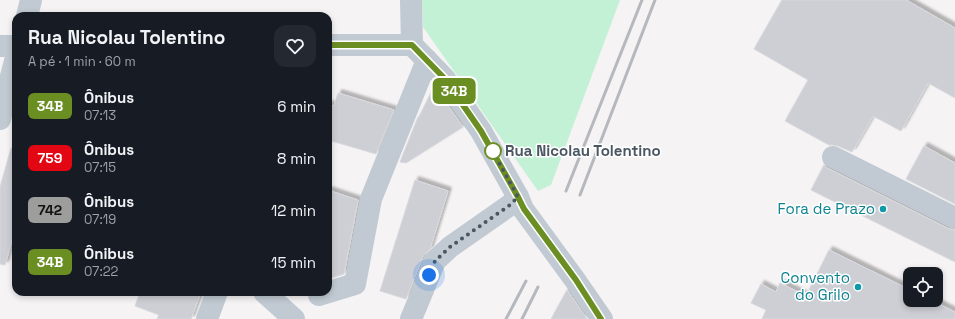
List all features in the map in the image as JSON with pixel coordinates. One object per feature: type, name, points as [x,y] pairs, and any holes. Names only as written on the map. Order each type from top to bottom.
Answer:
[{"type":"street","points":[[28,12],[31,0]]},
{"type":"street","points":[[332,291],[355,284],[371,199],[420,53],[411,0]]},
{"type":"street","points":[[332,45],[420,53],[445,79],[481,131],[521,203],[602,319]]},
{"type":"street","points":[[0,46],[12,46]]},
{"type":"street","points":[[5,114],[12,78]]},
{"type":"street","points":[[833,157],[955,218]]},
{"type":"street","points":[[411,319],[435,261],[450,247],[510,205],[521,203]]},
{"type":"street","points":[[207,319],[216,296]]},
{"type":"street","points":[[268,296],[294,319]]},
{"type":"green space","points":[[422,0],[620,0],[551,185],[538,191],[423,27]]},
{"type":"building","points":[[782,0],[906,0],[955,28],[955,98],[928,83],[901,131],[873,116],[852,152],[838,146],[829,145],[785,121],[808,80],[754,49]]},
{"type":"building","points":[[434,86],[463,127],[406,163],[400,162],[418,117]]},
{"type":"building","points":[[338,93],[394,110],[376,154],[332,141],[332,105],[334,106]]},
{"type":"building","points":[[924,146],[955,163],[955,204],[906,179]]},
{"type":"building","points":[[12,148],[12,240],[5,265],[0,264],[0,187]]},
{"type":"building","name":"Fora de Prazo","points":[[824,165],[827,168],[949,229],[955,230],[955,262],[811,190]]},
{"type":"building","points":[[415,180],[448,191],[430,249],[423,256],[406,299],[380,291]]},
{"type":"building","points":[[332,191],[358,200],[344,274],[332,278]]},
{"type":"building","name":"Convento do Grilo","points":[[829,250],[903,287],[903,307],[943,306],[955,312],[955,319],[762,319],[766,310],[751,303],[761,284],[776,292],[780,283],[806,296]]},
{"type":"building","points":[[567,290],[587,319],[551,319]]},
{"type":"building","points":[[139,296],[200,296],[191,319],[157,319],[159,315],[135,306]]},
{"type":"railway","points":[[566,191],[642,0]]},
{"type":"railway","points":[[580,195],[655,0]]},
{"type":"railway","points":[[506,319],[526,281]]},
{"type":"railway","points":[[522,319],[538,287]]},
{"type":"bus line","name":"34B","points":[[332,45],[412,45],[445,79],[481,131],[524,209],[576,280],[601,319]]},
{"type":"place","name":"Rua Nicolau Tolentino","points":[[493,151]]},
{"type":"place","name":"Fora de Prazo","points":[[883,209]]},
{"type":"place","name":"Convento do Grilo","points":[[858,287]]},
{"type":"route","points":[[429,275],[435,261],[450,247],[510,205],[518,197],[492,150],[493,151]]}]
